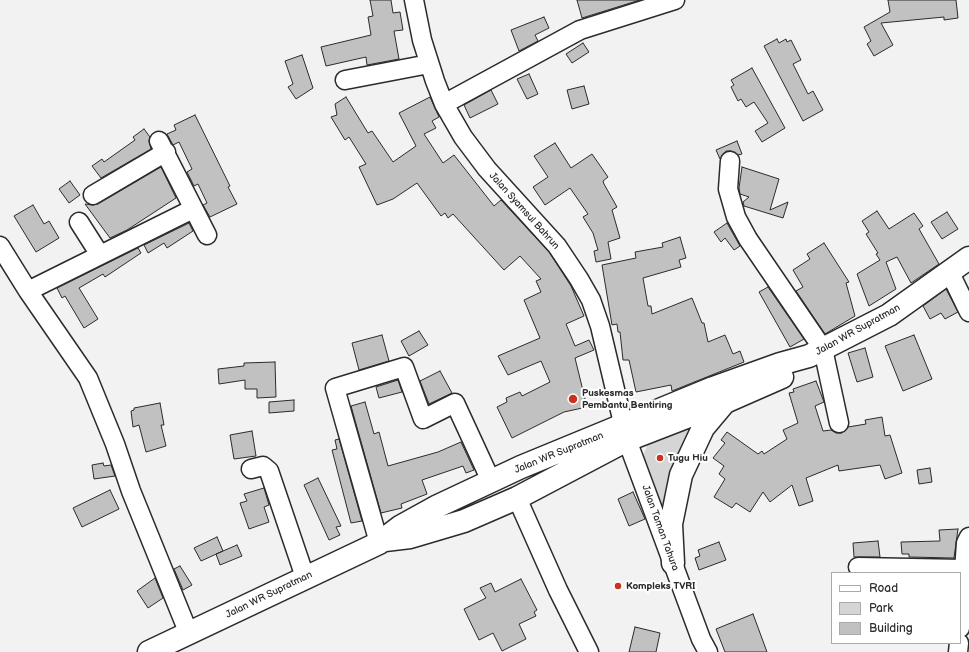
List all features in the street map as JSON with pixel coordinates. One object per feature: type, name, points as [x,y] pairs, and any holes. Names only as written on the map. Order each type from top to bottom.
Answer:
[{"type":"highway","name":"Jalan WR Supratman","points":[[149,652],[382,541],[400,527],[438,506],[491,481],[625,433],[713,388],[816,353],[889,315],[969,258]]},
{"type":"highway","points":[[382,541],[410,537],[464,521],[517,498],[625,433],[725,402],[788,375],[816,353]]},
{"type":"highway","points":[[673,563],[671,524],[680,476],[703,428],[725,402]]},
{"type":"street","name":"Jalan Syamsul Bahrun","points":[[414,0],[422,40],[429,64],[444,104],[463,137],[487,169],[557,246],[591,300],[600,326],[625,433]]},
{"type":"street","points":[[444,104],[580,30],[670,1]]},
{"type":"street","points":[[345,80],[429,64]]},
{"type":"street","points":[[93,195],[163,147],[207,235]]},
{"type":"street","points":[[730,161],[728,189],[736,217],[816,353],[839,423]]},
{"type":"street","points":[[28,291],[193,209]]},
{"type":"street","points":[[79,222],[100,255]]},
{"type":"street","points":[[0,246],[28,291],[88,378],[116,444],[130,491],[189,634]]},
{"type":"street","points":[[950,273],[969,312]]},
{"type":"street","points":[[382,541],[334,388],[404,368],[423,419],[455,403],[491,481]]},
{"type":"street","name":"Jalan Taman Tahura","points":[[625,433],[701,640],[708,652]]},
{"type":"street","points":[[251,469],[263,466],[269,471],[305,577]]},
{"type":"street","points":[[517,498],[555,583],[589,652]]},
{"type":"street","points":[[961,608],[963,569],[966,543],[969,537]]},
{"type":"street","points":[[858,567],[963,569]]},
{"type":"green space","points":[[698,419],[664,514],[642,458],[648,444],[654,437]]},
{"type":"building","points":[[370,0],[391,0],[393,13],[400,12],[403,30],[394,31],[399,59],[367,65],[366,57],[326,66],[321,47],[371,35],[368,17],[373,16]]},
{"type":"building","points":[[577,0],[640,0],[582,18]]},
{"type":"building","points":[[888,0],[956,0],[958,18],[944,20],[944,17],[881,23],[893,45],[874,56],[867,44],[871,41],[864,27],[890,12]]},
{"type":"building","points":[[544,17],[549,28],[535,35],[538,41],[519,51],[511,30]]},
{"type":"building","points":[[777,39],[779,43],[786,39],[787,42],[791,40],[801,60],[793,64],[808,94],[813,91],[823,110],[803,121],[764,46]]},
{"type":"building","points":[[583,43],[589,52],[572,63],[566,54]]},
{"type":"building","points":[[302,55],[313,88],[296,99],[288,87],[293,84],[285,61]]},
{"type":"building","points":[[752,68],[785,128],[762,142],[755,131],[768,123],[754,102],[746,107],[741,99],[738,101],[731,87],[734,85],[731,80]]},
{"type":"building","points":[[529,74],[538,94],[527,99],[517,79]]},
{"type":"building","points":[[584,86],[589,104],[572,109],[567,90]]},
{"type":"building","points":[[491,90],[498,104],[470,118],[464,105]]},
{"type":"building","points":[[346,97],[368,133],[372,131],[393,162],[416,146],[399,113],[430,97],[439,117],[432,121],[436,128],[424,134],[443,163],[454,155],[494,206],[501,200],[549,252],[571,286],[584,316],[566,324],[575,346],[589,340],[594,350],[575,358],[587,407],[564,412],[512,438],[497,407],[507,402],[506,398],[520,392],[522,396],[550,382],[541,361],[508,375],[498,356],[540,338],[524,300],[541,292],[536,281],[541,279],[520,256],[504,270],[453,214],[448,218],[445,213],[441,216],[417,183],[393,199],[377,205],[359,167],[366,164],[349,137],[345,140],[331,117],[337,115],[335,104]]},
{"type":"building","points":[[195,115],[230,186],[228,187],[237,204],[210,217],[203,205],[207,203],[198,184],[194,186],[187,172],[192,169],[179,142],[173,145],[167,134],[176,130],[174,125]]},
{"type":"building","points":[[144,129],[150,137],[149,141],[151,149],[101,178],[92,166],[102,159],[104,162],[135,140],[133,137]]},
{"type":"building","points":[[737,141],[742,154],[738,155],[731,151],[726,151],[720,159],[716,150]]},
{"type":"building","points":[[555,143],[571,168],[592,154],[608,177],[603,181],[617,207],[612,210],[620,238],[608,242],[611,259],[596,262],[594,251],[598,250],[593,233],[583,217],[588,214],[570,188],[545,205],[533,187],[548,177],[534,156]]},
{"type":"building","points":[[161,167],[176,198],[127,230],[110,238],[85,204],[98,204]]},
{"type":"building","points":[[742,167],[779,179],[770,210],[788,202],[783,218],[744,206],[743,202],[749,197],[740,194],[739,188]]},
{"type":"building","points":[[70,181],[80,195],[69,203],[59,189]]},
{"type":"building","points":[[33,205],[44,224],[49,221],[59,238],[36,252],[14,216]]},
{"type":"building","points":[[877,211],[889,229],[914,213],[923,226],[919,229],[939,264],[911,283],[897,257],[886,262],[896,289],[869,306],[857,274],[880,260],[876,254],[878,253],[866,234],[869,232],[862,221]]},
{"type":"building","points":[[947,212],[958,229],[942,239],[931,222]]},
{"type":"building","points":[[189,223],[193,231],[167,248],[164,243],[148,253],[144,245]]},
{"type":"building","points":[[727,223],[740,246],[734,250],[725,238],[721,242],[714,232]]},
{"type":"building","points":[[680,237],[686,258],[679,260],[681,267],[643,278],[648,306],[651,306],[652,314],[692,298],[702,323],[704,323],[708,342],[725,335],[733,354],[740,351],[744,362],[672,391],[671,385],[636,392],[629,360],[623,360],[620,332],[618,332],[617,324],[612,325],[602,265],[636,258],[635,252],[663,247],[662,243]]},
{"type":"building","points":[[824,243],[849,282],[846,283],[855,316],[825,334],[796,291],[803,287],[793,270],[810,259],[807,254]]},
{"type":"building","points":[[138,248],[141,253],[105,277],[103,274],[79,288],[98,319],[84,328],[65,296],[62,298],[57,288]]},
{"type":"building","points":[[768,287],[804,339],[790,347],[759,292]]},
{"type":"building","points":[[946,289],[958,312],[945,319],[941,313],[930,319],[923,306]]},
{"type":"building","points":[[419,331],[428,345],[409,356],[401,341]]},
{"type":"building","points":[[382,335],[389,361],[359,370],[352,343]]},
{"type":"building","points":[[914,335],[932,379],[903,391],[885,346]]},
{"type":"building","points":[[865,348],[873,377],[857,382],[848,353]]},
{"type":"building","points":[[275,362],[276,397],[257,398],[257,389],[245,389],[245,380],[219,384],[218,369],[244,366],[244,363]]},
{"type":"building","points":[[440,371],[452,393],[429,404],[420,381]]},
{"type":"building","points":[[398,380],[402,392],[379,398],[376,387]]},
{"type":"building","points":[[816,381],[824,402],[815,406],[823,431],[831,430],[836,433],[842,433],[848,427],[866,424],[865,420],[882,417],[885,436],[890,435],[902,473],[885,479],[880,465],[839,471],[838,465],[806,478],[813,501],[799,506],[792,485],[770,502],[763,492],[750,512],[736,503],[732,508],[714,497],[725,479],[719,474],[724,466],[713,458],[725,443],[721,440],[727,432],[758,454],[762,451],[764,454],[787,439],[783,430],[798,423],[789,393],[794,392],[793,389]]},
{"type":"building","points":[[294,400],[294,411],[269,413],[269,402]]},
{"type":"building","points":[[365,402],[374,434],[379,432],[388,466],[438,452],[461,442],[474,470],[466,473],[463,466],[422,480],[427,494],[401,504],[402,508],[381,513],[351,406]]},
{"type":"building","points":[[160,403],[164,425],[161,425],[166,446],[146,452],[139,425],[133,427],[131,411],[134,410],[134,408]]},
{"type":"building","points":[[252,431],[256,456],[234,459],[230,435]]},
{"type":"building","points":[[339,439],[362,521],[351,523],[332,450],[337,449],[335,440]]},
{"type":"building","points":[[103,463],[104,466],[111,465],[115,476],[94,479],[92,465]]},
{"type":"building","points":[[930,468],[932,482],[919,484],[917,470]]},
{"type":"building","points":[[318,478],[341,526],[336,527],[340,535],[329,540],[304,485]]},
{"type":"building","points":[[264,488],[269,505],[264,507],[269,522],[249,529],[240,503],[247,501],[244,494]]},
{"type":"building","points":[[110,490],[119,509],[82,527],[73,508]]},
{"type":"building","points":[[633,492],[645,519],[629,526],[618,499]]},
{"type":"building","points":[[958,529],[954,558],[909,557],[909,554],[902,554],[901,542],[940,541],[939,530]]},
{"type":"building","points":[[217,537],[223,551],[201,561],[194,548]]},
{"type":"building","points":[[878,541],[880,557],[854,557],[853,543]]},
{"type":"building","points":[[719,542],[726,560],[699,570],[695,558],[700,556],[698,550]]},
{"type":"building","points":[[237,545],[242,556],[220,565],[216,554]]},
{"type":"building","points":[[180,566],[192,585],[183,590],[174,569]]},
{"type":"building","points":[[155,578],[163,598],[148,608],[137,591]]},
{"type":"building","points":[[521,579],[537,610],[534,612],[536,616],[519,624],[526,639],[502,651],[493,633],[479,640],[464,609],[486,598],[480,588],[491,583],[495,592]]},
{"type":"building","points":[[753,614],[767,652],[725,652],[716,629]]},
{"type":"building","points":[[635,627],[660,633],[656,652],[629,652]]},
{"type":"place","name":"Puskesmas Pembantu Bentiring","points":[[573,399]]},
{"type":"place","name":"Tugu Hiu","points":[[660,458]]},
{"type":"place","name":"Kompleks TVRI","points":[[618,586]]}]
